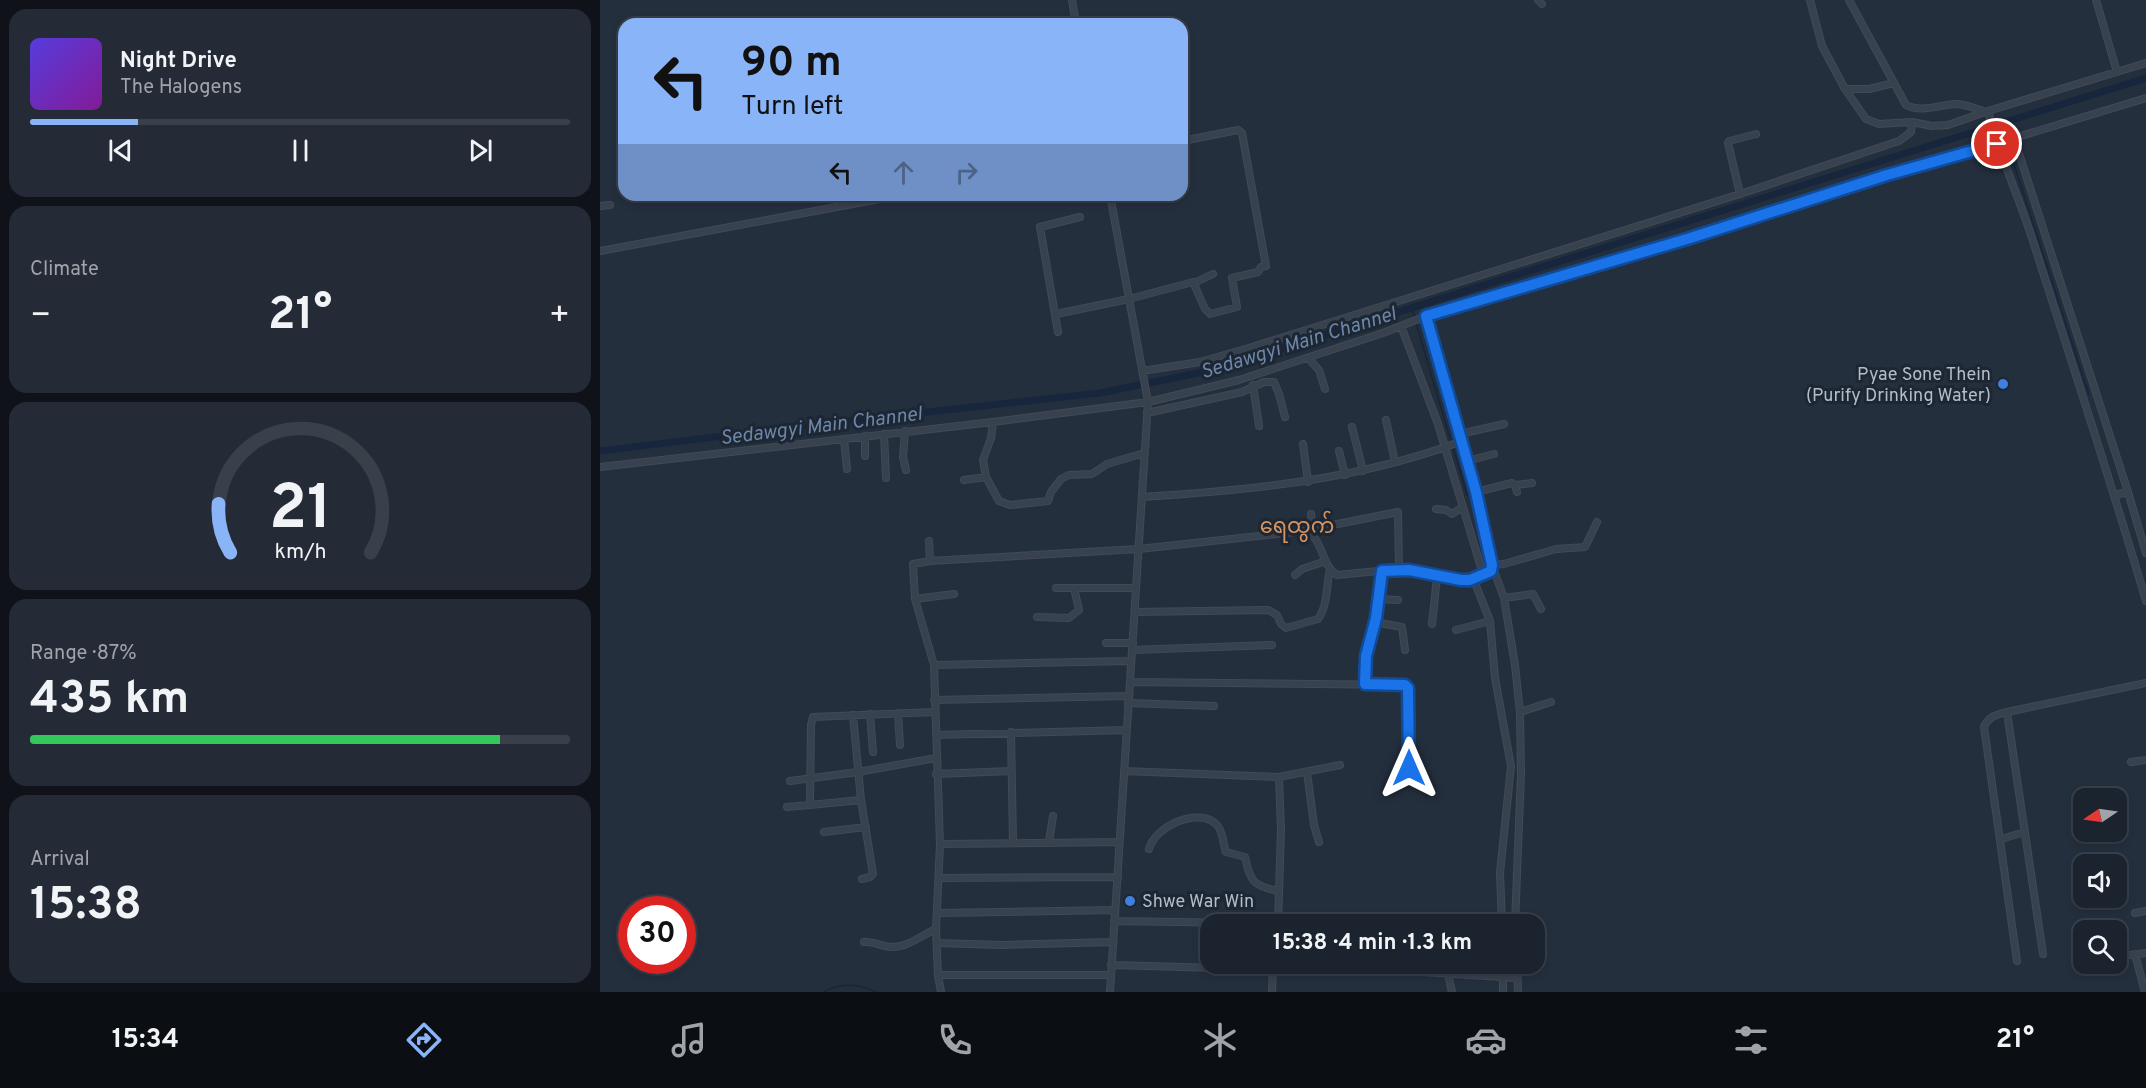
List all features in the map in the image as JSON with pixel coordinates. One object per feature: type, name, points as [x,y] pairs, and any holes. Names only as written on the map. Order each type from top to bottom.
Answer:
[{"type":"street","points":[[1072,0],[1075,18]]},
{"type":"street","points":[[1810,0],[1822,46],[1845,89],[1870,122],[1879,124],[1912,122],[1932,126],[1948,125],[2146,63]]},
{"type":"street","points":[[1849,0],[1906,105],[1913,109],[1958,104],[1987,113]]},
{"type":"street","points":[[2096,0],[2117,72]]},
{"type":"street","points":[[1845,89],[1869,89],[1894,83]]},
{"type":"street","points":[[600,466],[993,422],[1148,399],[1239,380],[1410,321],[1687,239],[1887,175],[2146,98]]},
{"type":"street","points":[[1987,113],[2092,402],[2122,494],[2146,601]]},
{"type":"street","points":[[1143,373],[1200,362],[1252,347],[1740,194],[1899,141],[1911,132],[1912,122]]},
{"type":"street","points":[[1188,140],[1241,130],[1266,266],[1261,267],[1257,272],[1232,278],[1236,309],[1214,314],[1208,312],[1194,283]]},
{"type":"street","points":[[1740,194],[1728,143],[1756,134]]},
{"type":"street","points":[[2014,138],[2092,402],[2122,494],[2146,554]]},
{"type":"street","points":[[600,251],[870,201]]},
{"type":"street","points":[[1110,992],[1148,413],[1148,399],[1111,201]]},
{"type":"street","points":[[600,206],[610,205]]},
{"type":"street","points":[[1058,332],[1040,227],[1080,217]]},
{"type":"street","points":[[1056,314],[1194,283],[1213,274]]},
{"type":"street","points":[[1424,317],[1476,492],[1488,571]]},
{"type":"street","points":[[1401,326],[1446,446],[1463,507],[1488,571],[1504,598],[1520,712],[1521,773],[1515,914]]},
{"type":"street","points":[[1308,358],[1319,370],[1325,389]]},
{"type":"street","points":[[1239,380],[1242,392]]},
{"type":"street","points":[[1148,413],[1242,392],[1253,385],[1274,382],[1285,417]]},
{"type":"street","points":[[1253,385],[1259,426]]},
{"type":"street","points":[[1386,420],[1395,462]]},
{"type":"street","points":[[993,422],[991,438],[983,460],[986,477],[999,501],[1010,506],[1048,501],[1061,479],[1069,475],[1092,474],[1107,464],[1144,453]]},
{"type":"street","points":[[1142,497],[1308,482],[1345,475],[1446,446],[1504,424]]},
{"type":"street","points":[[1352,427],[1363,471]]},
{"type":"street","points":[[905,431],[903,458],[906,470]]},
{"type":"street","points":[[884,434],[886,478]]},
{"type":"street","points":[[865,436],[865,456]]},
{"type":"street","points":[[844,439],[847,469]]},
{"type":"street","points":[[1303,444],[1308,482]]},
{"type":"street","points":[[1339,451],[1345,475]]},
{"type":"street","points":[[1467,461],[1494,454]]},
{"type":"street","points":[[964,480],[986,477]]},
{"type":"street","points":[[1476,492],[1512,483],[1516,489],[1532,483]]},
{"type":"street","points":[[1437,509],[1446,510],[1452,514],[1463,507]]},
{"type":"street","points":[[941,992],[936,930],[940,844],[934,665],[915,599],[913,564],[930,561],[1139,549],[1310,531],[1398,512],[1399,569]]},
{"type":"street","points":[[1135,612],[1268,610],[1277,615],[1281,624],[1286,628],[1318,619],[1325,604],[1330,573],[1310,531],[1311,514]]},
{"type":"street","points":[[1330,573],[1341,575],[1399,569],[1461,580],[1473,578],[1504,564],[1556,549],[1583,548],[1597,522]]},
{"type":"street","points":[[929,541],[930,561]]},
{"type":"street","points":[[1295,575],[1302,569],[1326,561]]},
{"type":"street","points":[[1365,684],[1366,656],[1382,571]]},
{"type":"street","points":[[1321,584],[1330,573]]},
{"type":"street","points":[[1432,624],[1437,577]]},
{"type":"street","points":[[1473,578],[1490,621],[1495,678],[1511,766],[1500,873],[1502,914]]},
{"type":"street","points":[[1056,588],[1136,588]]},
{"type":"street","points":[[1037,617],[1069,618],[1079,610],[1074,588]]},
{"type":"street","points":[[915,599],[954,594]]},
{"type":"street","points":[[1504,598],[1533,594],[1541,609]]},
{"type":"street","points":[[1378,600],[1398,600]]},
{"type":"street","points":[[1374,621],[1402,627],[1405,650]]},
{"type":"street","points":[[1456,630],[1490,621]]},
{"type":"street","points":[[1106,644],[1132,646],[1272,645]]},
{"type":"street","points":[[934,665],[1131,661]]},
{"type":"street","points":[[1130,682],[1405,685],[1408,688],[1409,768]]},
{"type":"street","points":[[2017,961],[1984,727],[1993,716],[2007,712],[2146,683]]},
{"type":"street","points":[[934,700],[1129,700],[1214,706]]},
{"type":"street","points":[[1520,712],[1551,702]]},
{"type":"street","points":[[810,805],[809,778],[813,717],[935,712]]},
{"type":"street","points":[[2007,712],[2043,954]]},
{"type":"street","points":[[898,713],[900,745]]},
{"type":"street","points":[[870,714],[873,752]]},
{"type":"street","points":[[853,715],[861,800],[873,874],[862,879]]},
{"type":"street","points":[[936,735],[1127,730]]},
{"type":"street","points":[[1011,732],[1013,843]]},
{"type":"street","points":[[790,781],[936,758]]},
{"type":"street","points":[[2131,762],[2146,760]]},
{"type":"street","points":[[1124,771],[1279,777],[1340,765]]},
{"type":"street","points":[[936,774],[1011,771]]},
{"type":"street","points":[[1307,772],[1314,825],[1319,842]]},
{"type":"street","points":[[1278,914],[1281,830],[1279,777]]},
{"type":"street","points":[[787,807],[861,800]]},
{"type":"street","points":[[1049,842],[1053,816]]},
{"type":"street","points":[[1149,849],[1155,836],[1178,822],[1190,818],[1211,820],[1219,827],[1226,852],[1245,857],[1247,867],[1256,884],[1278,891]]},
{"type":"street","points":[[824,832],[866,827]]},
{"type":"street","points":[[2001,839],[2025,832]]},
{"type":"street","points":[[940,844],[1119,842]]},
{"type":"street","points":[[1504,846],[1517,849]]},
{"type":"street","points":[[939,878],[1118,877]]},
{"type":"street","points":[[938,913],[1115,910]]},
{"type":"street","points":[[2135,913],[2146,911]]},
{"type":"street","points":[[1114,921],[1200,922]]},
{"type":"street","points":[[864,942],[891,947],[899,946],[936,930]]},
{"type":"street","points":[[937,944],[1113,942]]},
{"type":"street","points":[[2127,955],[2146,953]]},
{"type":"street","points":[[2135,954],[2145,992]]},
{"type":"street","points":[[1111,965],[1200,966]]},
{"type":"street","points":[[1272,992],[1273,974]]},
{"type":"street","points":[[1452,992],[1448,974],[1517,978]]},
{"type":"street","points":[[1503,974],[1503,992]]},
{"type":"street","points":[[1517,974],[1518,992]]},
{"type":"street","points":[[938,975],[1111,975]]},
{"type":"waterway","name":"Sedawgyi Main Channel","points":[[600,451],[1100,393],[1213,370],[2146,78]]},
{"type":"waterway","points":[[2002,125],[2005,135]]},
{"type":"waterway","points":[[2007,143],[2089,395]]},
{"type":"waterway","points":[[1412,308],[1415,319]]},
{"type":"waterway","points":[[1416,323],[1451,442]]},
{"type":"waterway","points":[[1453,447],[1467,495]]},
{"type":"waterway","points":[[824,992],[843,985],[863,987],[876,992]]},
{"type":"place","name":"Pyae Sone Thein (Purify Drinking Water)","points":[[2003,384]]},
{"type":"place","name":"Shwe War Win","points":[[1130,901]]},
{"type":"district","name":"ရေထွက်","points":[[1297,526]]},
{"type":"route","points":[[1409,768],[1408,688],[1405,685],[1365,684],[1366,656],[1376,618],[1382,571],[1409,570],[1449,579],[1470,580],[1491,571],[1492,565],[1482,514],[1426,316],[1687,239],[1887,175],[1997,144]]}]
